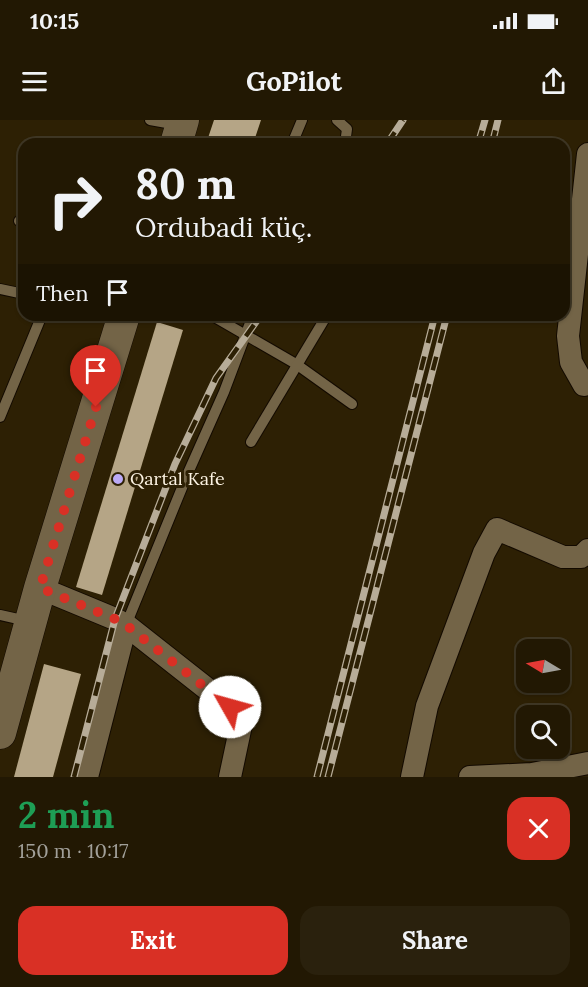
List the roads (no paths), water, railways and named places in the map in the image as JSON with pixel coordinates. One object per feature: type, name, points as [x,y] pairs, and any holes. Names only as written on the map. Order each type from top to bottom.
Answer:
[{"type":"main road","points":[[0,733],[6,685],[30,622],[120,321]]},
{"type":"street","points":[[570,318],[588,154]]},
{"type":"street","points":[[570,321],[568,336],[571,362],[584,385]]},
{"type":"street","points":[[412,777],[427,706],[484,553],[497,529],[562,557],[581,557],[588,550]]},
{"type":"street","points":[[40,588],[126,625],[230,707],[240,730],[230,777]]},
{"type":"street","points":[[87,777],[126,625]]},
{"type":"street","points":[[470,777],[532,774],[588,763]]},
{"type":"lane","points":[[150,120],[180,130]]},
{"type":"lane","points":[[294,138],[302,120]]},
{"type":"lane","points":[[337,120],[347,129],[346,138]]},
{"type":"lane","points":[[0,289],[18,293]]},
{"type":"lane","points":[[0,417],[40,321]]},
{"type":"lane","points":[[222,321],[296,364],[352,404]]},
{"type":"lane","points":[[126,625],[224,392],[251,321]]},
{"type":"lane","points":[[251,442],[323,321]]},
{"type":"lane","points":[[0,615],[30,622]]},
{"type":"railway","points":[[391,138],[403,120]]},
{"type":"railway","points":[[480,138],[485,120]]},
{"type":"railway","points":[[494,138],[498,120]]},
{"type":"railway","points":[[74,777],[115,619],[175,464],[216,378],[257,321]]},
{"type":"railway","points":[[317,777],[433,321]]},
{"type":"railway","points":[[328,777],[445,321]]},
{"type":"place","name":"Qartal Kafe","points":[[118,479]]}]
